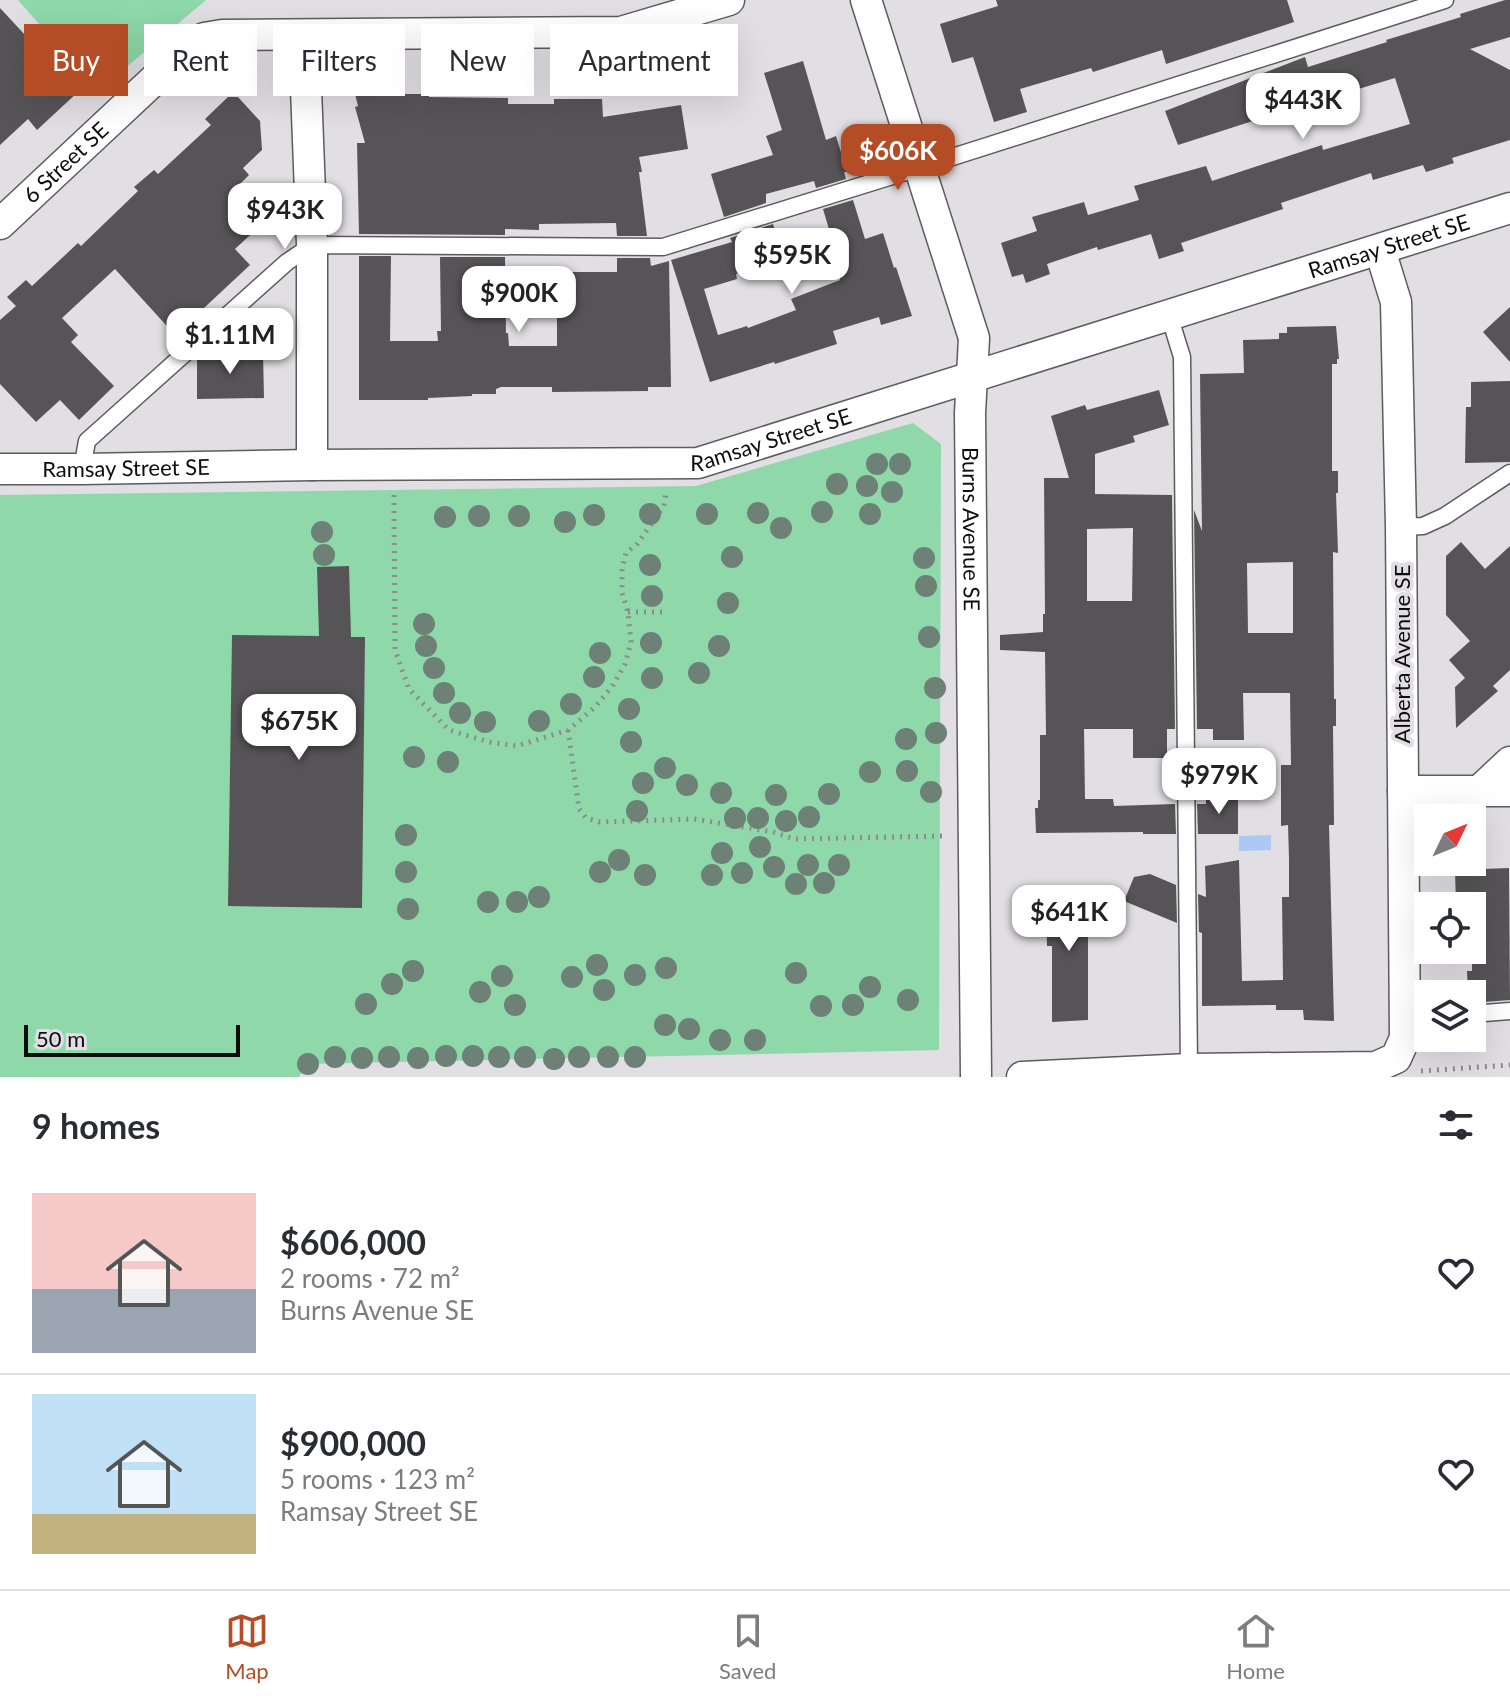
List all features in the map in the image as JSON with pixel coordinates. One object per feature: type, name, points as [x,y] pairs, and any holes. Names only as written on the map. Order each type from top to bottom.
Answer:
[{"type":"street","points":[[405,35],[621,32],[729,0]]},
{"type":"street","name":"Burns Avenue SE","points":[[866,0],[974,338],[970,413],[976,1077]]},
{"type":"street","name":"6 Street SE","points":[[0,224],[187,49],[204,38],[222,35],[273,36]]},
{"type":"street","points":[[306,96],[312,245],[312,465]]},
{"type":"street","name":"Ramsay Street SE","points":[[0,469],[698,463],[1510,208]]},
{"type":"street","name":"Alberta Avenue SE","points":[[1380,250],[1396,302],[1403,791],[1415,980]]},
{"type":"street","points":[[1479,791],[1510,762]]},
{"type":"street","points":[[1403,791],[1510,791]]},
{"type":"street","name":"Alberta Avenue SE","points":[[1406,1065],[1405,1038],[1414,1022]]},
{"type":"street","points":[[1022,1077],[1189,1069],[1406,1065]]},
{"type":"lane","points":[[82,469],[87,441],[287,262],[312,245],[663,247],[1445,0]]},
{"type":"lane","points":[[1169,315],[1182,357],[1189,1069]]},
{"type":"lane","points":[[1401,527],[1423,526],[1445,516],[1510,473]]},
{"type":"lane","points":[[1486,1013],[1510,1011]]},
{"type":"path","points":[[394,495],[395,650],[409,689],[449,730],[489,742],[517,746],[568,730],[594,708],[612,687],[625,664],[631,642],[628,612],[622,593],[626,553],[637,544],[664,506],[666,492]]},
{"type":"path","points":[[628,612],[663,612]]},
{"type":"path","points":[[568,730],[579,809],[586,818],[600,822],[694,819],[773,832],[794,839],[950,837]]},
{"type":"path","points":[[1406,1065],[1424,1074],[1510,1065]]},
{"type":"green space","points":[[18,0],[206,0],[178,24],[144,24],[144,52],[128,66],[128,24],[39,24]]},
{"type":"green space","points":[[913,423],[941,444],[939,1050],[307,1064],[299,1077],[0,1077],[0,495],[696,486]]},
{"type":"water","points":[[1271,835],[1271,850],[1239,851],[1239,836]]},
{"type":"building","points":[[996,0],[1287,0],[1294,22],[1166,64],[1162,50],[1093,72],[1091,68],[1020,89],[1027,112],[994,122],[973,57],[952,63],[940,24],[998,6]]},
{"type":"building","points":[[1510,0],[1510,37],[1470,49],[1510,70],[1510,140],[1452,158],[1454,163],[1426,172],[1423,165],[1373,180],[1371,173],[1281,203],[1283,209],[1181,243],[1184,251],[1159,259],[1151,234],[1098,250],[1097,247],[1047,264],[1050,274],[1026,283],[1023,274],[1012,277],[1001,243],[1037,231],[1032,217],[1084,202],[1088,215],[1139,200],[1134,186],[1206,166],[1212,181],[1322,145],[1323,150],[1410,124],[1395,78],[1355,90],[1354,87],[1307,102],[1309,107],[1259,119],[1178,145],[1165,111],[1305,57],[1308,67]]},
{"type":"building","points":[[0,8],[24,34],[24,96],[74,96],[37,130],[28,119],[0,145]]},
{"type":"building","points":[[803,61],[826,140],[836,136],[847,172],[844,172],[846,179],[816,188],[814,181],[766,194],[766,203],[724,217],[711,174],[773,155],[766,136],[782,130],[764,73]]},
{"type":"building","points":[[405,94],[508,98],[508,104],[554,104],[554,99],[602,99],[603,117],[681,105],[688,149],[639,157],[647,236],[617,236],[616,223],[539,224],[539,230],[505,229],[505,235],[359,234],[357,143],[365,143],[355,107],[358,106],[356,96]]},
{"type":"building","points":[[228,97],[238,97],[260,121],[262,150],[243,168],[249,175],[233,191],[263,223],[235,249],[250,265],[175,335],[115,269],[62,318],[78,335],[71,342],[114,386],[79,420],[60,400],[36,422],[0,384],[0,320],[16,306],[7,297],[26,280],[32,286],[78,243],[81,246],[138,191],[134,187],[154,170],[158,174],[211,125],[205,119]]},
{"type":"building","points":[[853,200],[865,239],[883,233],[912,316],[881,325],[879,317],[833,331],[837,344],[710,382],[671,260],[732,242],[730,238],[773,224],[784,260],[736,274],[737,279],[704,289],[718,335],[748,328],[796,310],[791,299],[840,280],[838,271],[841,270],[823,209]]},
{"type":"building","points":[[359,256],[391,256],[390,341],[438,341],[437,331],[441,331],[440,257],[505,257],[506,333],[509,346],[557,346],[557,272],[617,272],[617,258],[650,258],[651,266],[669,261],[671,387],[648,387],[648,391],[552,392],[552,387],[501,387],[496,389],[496,394],[428,400],[359,400]]},
{"type":"building","points":[[1510,307],[1510,362],[1483,332]]},
{"type":"building","points":[[1336,326],[1339,359],[1337,364],[1332,364],[1332,471],[1338,471],[1338,553],[1333,552],[1336,699],[1336,726],[1333,726],[1334,825],[1329,825],[1334,1021],[1304,1020],[1303,1010],[1276,1010],[1276,1005],[1202,1006],[1202,933],[1199,932],[1198,894],[1206,897],[1205,866],[1239,860],[1242,981],[1283,980],[1282,897],[1289,897],[1289,858],[1288,825],[1281,826],[1281,765],[1291,765],[1290,693],[1243,693],[1244,740],[1213,740],[1213,729],[1197,729],[1194,510],[1202,531],[1200,374],[1244,373],[1243,340],[1279,339],[1279,333],[1287,333],[1287,327]],"holes":[[[1293,562],[1293,633],[1248,633],[1247,563]]]},
{"type":"building","points":[[263,352],[264,398],[197,399],[197,357],[202,353]]},
{"type":"building","points":[[1510,381],[1510,462],[1465,463],[1466,407],[1471,407],[1471,382]]},
{"type":"building","points":[[1159,390],[1169,425],[1133,436],[1135,442],[1095,454],[1095,494],[1172,495],[1175,729],[1167,729],[1167,758],[1133,758],[1133,729],[1084,729],[1085,799],[1113,799],[1114,806],[1175,804],[1176,834],[1036,833],[1035,808],[1038,808],[1040,800],[1040,735],[1046,735],[1045,652],[1000,650],[1000,635],[1043,632],[1044,478],[1069,478],[1051,416],[1085,405],[1087,410]],"holes":[[[1133,528],[1132,601],[1087,601],[1087,529]]]},
{"type":"building","points":[[1461,542],[1485,569],[1510,546],[1510,670],[1493,686],[1498,691],[1456,728],[1455,687],[1465,678],[1449,660],[1470,641],[1446,615],[1446,556]]},
{"type":"building","points":[[349,566],[351,637],[365,637],[362,908],[228,906],[232,635],[319,636],[317,567]]},
{"type":"building","points":[[1238,796],[1238,834],[1198,834],[1197,804],[1206,804],[1206,797]]},
{"type":"building","points":[[1509,868],[1510,1000],[1486,1002],[1486,980],[1467,980],[1467,971],[1472,971],[1472,964],[1486,964],[1486,892],[1456,892],[1455,876],[1486,876],[1486,869]]},
{"type":"building","points":[[1150,874],[1176,885],[1177,923],[1124,901],[1134,877]]},
{"type":"building","points":[[1052,886],[1079,886],[1078,899],[1088,899],[1088,1020],[1052,1022],[1052,946],[1047,946],[1046,900],[1052,900]]}]
